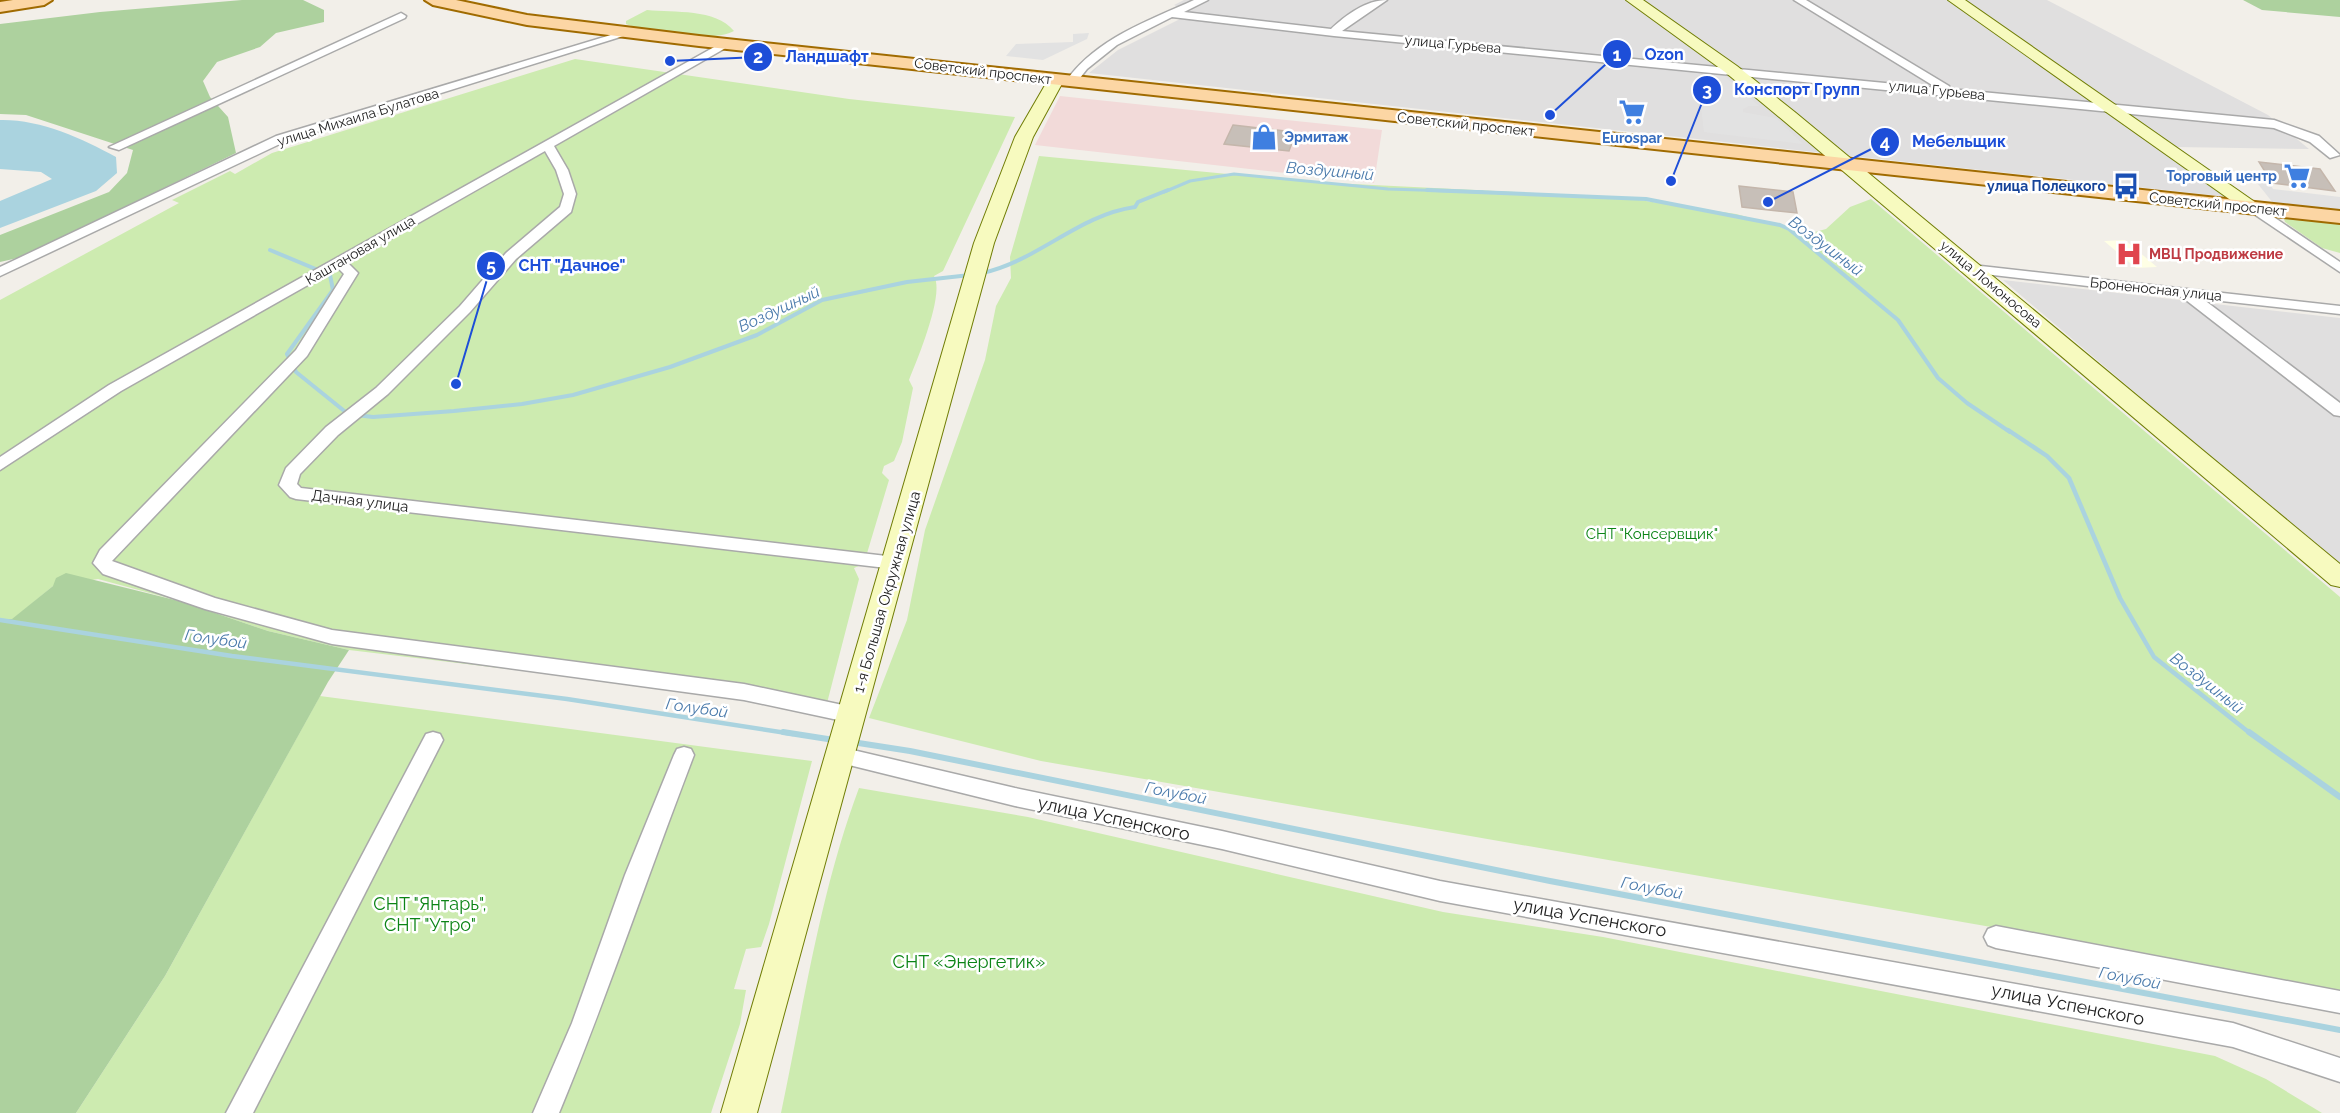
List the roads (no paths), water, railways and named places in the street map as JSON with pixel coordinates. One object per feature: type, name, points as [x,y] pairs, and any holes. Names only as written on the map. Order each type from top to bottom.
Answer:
[{"type":"main road","points":[[0,7],[44,0]]},
{"type":"main road","name":"Советский проспект","points":[[433,0],[527,20],[628,33],[2340,217]]},
{"type":"main road","name":"Советский проспект","points":[[477,0],[592,28]]},
{"type":"street","points":[[1064,80],[1077,73],[1105,49],[1203,0]]},
{"type":"street","points":[[1334,33],[1346,21],[1382,0]]},
{"type":"street","name":"улица Ломоносова","points":[[1633,0],[1731,69],[2247,498],[2340,579]]},
{"type":"street","points":[[1799,0],[1949,91]]},
{"type":"street","points":[[1955,0],[2340,268]]},
{"type":"street","name":"улица Гурьева","points":[[1172,14],[1334,33],[1731,69],[2274,123],[2303,133],[2328,147],[2334,155]]},
{"type":"street","points":[[114,147],[401,16]]},
{"type":"street","name":"улица Михаила Булатова","points":[[0,272],[280,139],[628,33]]},
{"type":"street","name":"Каштановая улица","points":[[0,465],[115,388],[548,146],[725,44]]},
{"type":"street","name":"1-я Большая Окружная улица","points":[[740,1113],[984,243],[1024,137],[1064,80]]},
{"type":"street","name":"Дачная улица","points":[[548,146],[562,170],[570,194],[566,209],[511,256],[465,309],[382,391],[332,431],[292,472],[288,484],[296,493],[895,563]]},
{"type":"street","points":[[339,262],[351,273],[302,353],[106,554],[102,563],[109,569],[212,604],[332,637],[744,692],[850,721]]},
{"type":"street","name":"Броненосная улица","points":[[1972,269],[2340,310]]},
{"type":"street","points":[[2185,292],[2340,411]]},
{"type":"street","points":[[239,1113],[433,740]]},
{"type":"street","points":[[546,1113],[584,1024],[636,875],[684,755]]},
{"type":"street","name":"улица Успенского","points":[[840,755],[1015,797],[1222,840],[1440,891],[1710,938],[2233,1035],[2270,1045],[2340,1070]]},
{"type":"street","points":[[1996,937],[2340,1002]]},
{"type":"water","points":[[0,120],[45,126],[89,143],[116,157],[117,173],[96,191],[0,228],[0,201],[52,179],[41,172],[0,169]]},
{"type":"waterway","name":"Воздушный","points":[[1164,192],[1190,181],[1234,174],[1388,189],[1451,191]]},
{"type":"waterway","name":"Воздушный","points":[[982,273],[1022,259],[1095,219],[1135,207],[1138,202],[1168,190]]},
{"type":"waterway","name":"Воздушный","points":[[1427,190],[1451,191]]},
{"type":"waterway","name":"Воздушный","points":[[1451,191],[1483,192]]},
{"type":"waterway","name":"Воздушный","points":[[1451,191],[1646,199],[1780,225],[1789,229],[1898,320],[1938,378],[1967,403],[2010,432]]},
{"type":"waterway","name":"Воздушный","points":[[270,250],[330,275],[333,290],[287,354],[296,372],[348,414]]},
{"type":"waterway","name":"Воздушный","points":[[356,415],[373,417],[454,411],[522,404],[573,395],[670,367],[757,335],[822,300],[907,282],[970,275]]},
{"type":"waterway","name":"Воздушный","points":[[2008,430],[2047,456],[2069,478],[2120,598],[2154,657],[2251,734]]},
{"type":"waterway","name":"Голубой","points":[[0,620],[232,656],[567,699],[793,734]]},
{"type":"waterway","name":"Голубой","points":[[783,732],[834,740]]},
{"type":"waterway","name":"Воздушный","points":[[2249,732],[2340,797]]},
{"type":"waterway","name":"Голубой","points":[[852,742],[910,751],[1550,881],[2340,1030]]},
{"type":"place","name":"Ландшафт","points":[[670,61]]},
{"type":"place","name":"Eurospar","points":[[1632,112]]},
{"type":"place","name":"Ozon","points":[[1550,115]]},
{"type":"place","name":"Эрмитаж","points":[[1264,137]]},
{"type":"place","name":"Торговый центр","points":[[2297,176]]},
{"type":"place","name":"Конспорт Групп","points":[[1671,181]]},
{"type":"place","name":"улица Полецкого","points":[[2126,186]]},
{"type":"place","name":"Мебельщик","points":[[1768,202]]},
{"type":"place","name":"МВЦ Продвижение","points":[[2129,254]]},
{"type":"place","name":"СНТ \"Дачное\"","points":[[456,384]]},
{"type":"park label","name":"СНТ \"Консервщик\"","points":[[1652,534]]},
{"type":"park label","name":"СНТ \"Янтарь\", СНТ \"Утро\"","points":[[430,913]]},
{"type":"park label","name":"СНТ «Энергетик»","points":[[969,961]]}]
